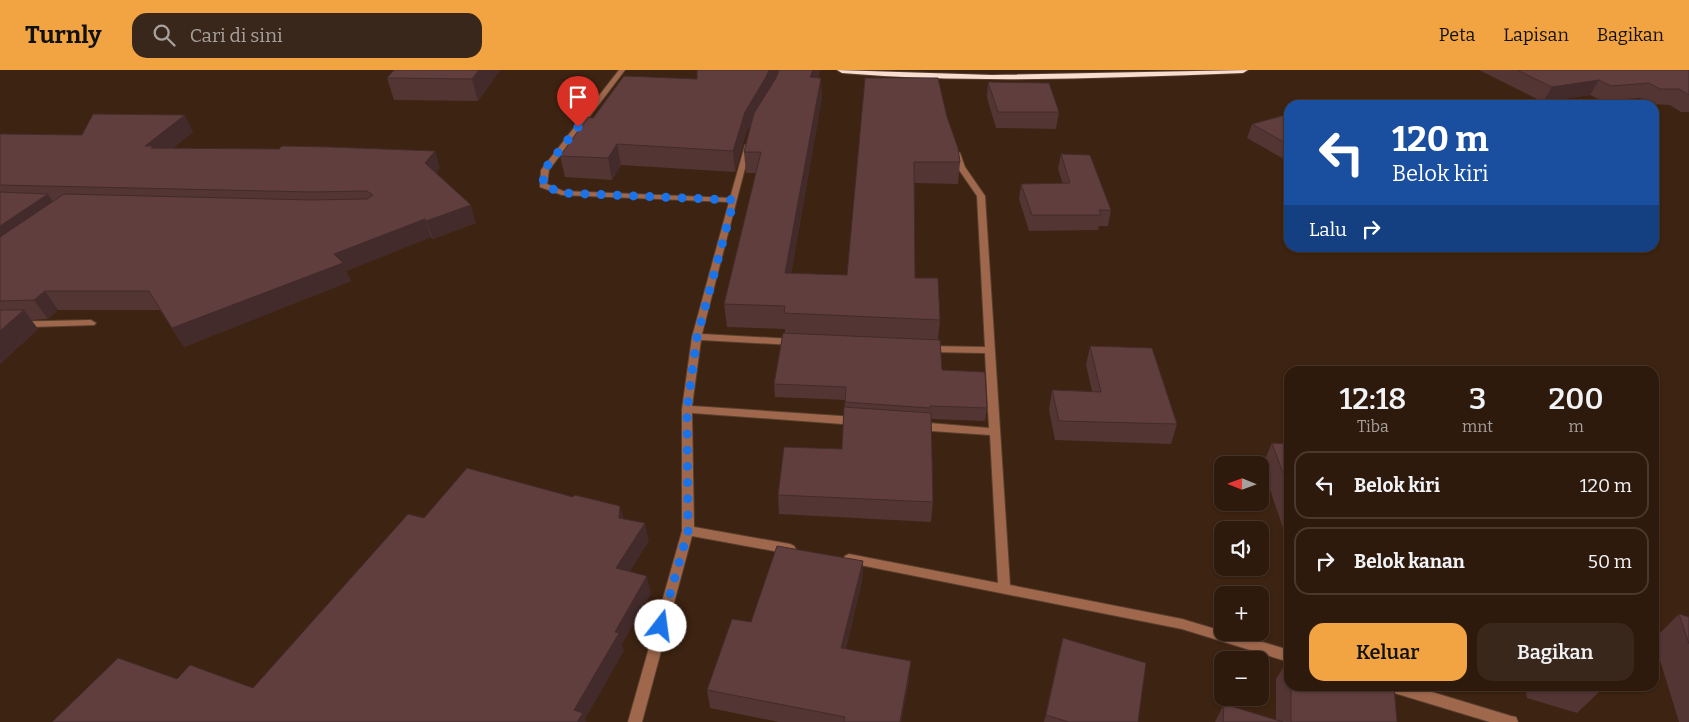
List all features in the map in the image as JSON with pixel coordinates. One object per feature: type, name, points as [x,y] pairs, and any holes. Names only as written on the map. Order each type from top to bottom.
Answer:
[{"type":"highway","points":[[842,70],[938,81],[1243,70]]},
{"type":"street","points":[[622,70],[544,170],[543,185],[562,193],[734,200]]},
{"type":"street","points":[[635,722],[688,531],[687,409],[697,337],[751,133]]},
{"type":"street","points":[[953,145],[961,167],[981,196],[1004,588]]},
{"type":"street","points":[[0,325],[91,323]]},
{"type":"street","points":[[697,337],[806,343]]},
{"type":"street","points":[[916,348],[990,350]]},
{"type":"street","points":[[687,409],[865,422]]},
{"type":"street","points":[[904,425],[995,432]]},
{"type":"street","points":[[688,531],[804,551]]},
{"type":"street","points":[[834,556],[1182,624],[1284,655]]},
{"type":"street","points":[[1408,691],[1511,722]]},
{"type":"building","points":[[394,70],[479,70],[472,79],[387,78]]},
{"type":"building","points":[[697,70],[769,70],[745,112],[733,151],[617,144],[608,158],[560,156],[588,117],[593,118],[624,76],[697,79]]},
{"type":"building","points":[[779,70],[813,70],[810,77],[821,78],[785,273],[847,275],[865,78],[938,78],[947,117],[958,148],[960,162],[914,162],[915,278],[938,278],[940,320],[784,313],[785,306],[724,304],[761,152],[744,152],[754,113]]},
{"type":"building","points":[[1517,70],[1689,70],[1689,95],[1679,89],[1660,89],[1649,83],[1611,86],[1599,80],[1552,87]]},
{"type":"building","points":[[988,82],[1049,83],[1059,112],[998,112]]},
{"type":"building","points":[[93,114],[185,115],[145,146],[154,146],[151,148],[279,149],[282,146],[435,151],[425,163],[471,205],[426,221],[425,219],[334,254],[343,263],[172,328],[149,291],[45,291],[34,300],[0,301],[0,237],[64,194],[311,200],[367,199],[373,195],[367,191],[311,192],[0,185],[0,134],[82,135]]},
{"type":"building","points":[[1284,115],[1284,142],[1252,124]]},
{"type":"building","points":[[1061,154],[1090,155],[1111,210],[1099,210],[1101,215],[1032,215],[1021,184],[1070,183]]},
{"type":"building","points":[[0,192],[48,194],[0,226]]},
{"type":"building","points":[[0,310],[24,310],[0,331]]},
{"type":"building","points":[[783,333],[940,340],[942,370],[985,372],[987,408],[930,406],[930,408],[845,402],[846,387],[774,384]]},
{"type":"building","points":[[1090,346],[1152,348],[1177,424],[1059,421],[1052,390],[1101,392]]},
{"type":"building","points":[[844,407],[931,413],[933,502],[778,495],[784,447],[842,449]]},
{"type":"building","points":[[1272,443],[1284,444],[1284,476]]},
{"type":"building","points":[[467,468],[573,497],[575,495],[620,506],[619,518],[645,523],[616,568],[647,576],[615,632],[619,633],[574,710],[583,713],[577,722],[52,722],[118,658],[177,679],[190,665],[253,688],[408,514],[424,518]]},
{"type":"building","points":[[777,546],[863,561],[841,648],[911,661],[900,722],[844,722],[845,717],[707,690],[732,619],[751,622]]},
{"type":"building","points":[[1679,614],[1689,617],[1689,644]]},
{"type":"building","points":[[1063,638],[1146,663],[1138,722],[1069,722],[1046,715]]},
{"type":"building","points":[[1291,691],[1394,691],[1397,722],[1291,722]]},
{"type":"building","points":[[1224,706],[1231,706],[1283,722],[1223,722]]},
{"type":"route","points":[[578,127],[544,170],[543,185],[562,193],[734,200],[697,337],[687,409],[688,531],[661,626]]}]
